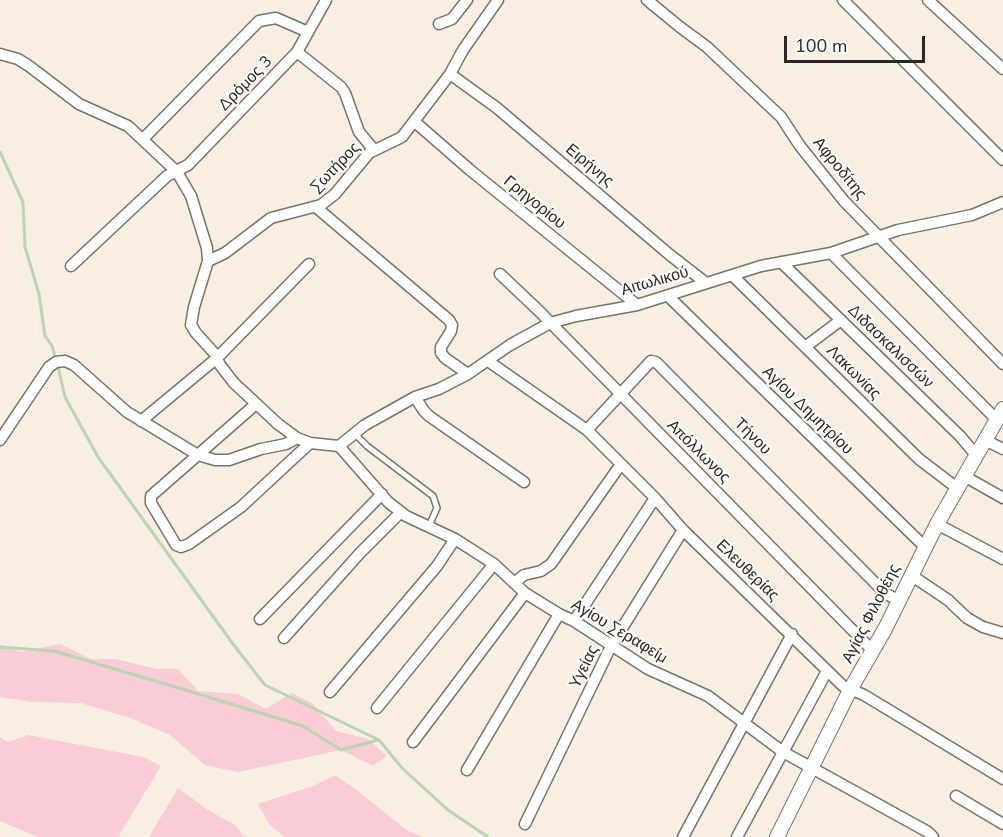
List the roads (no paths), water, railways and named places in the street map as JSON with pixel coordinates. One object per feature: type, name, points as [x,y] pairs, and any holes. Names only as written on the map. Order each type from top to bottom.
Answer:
[{"type":"street","name":"Δρόμος 3","points":[[71,266],[174,173],[188,165],[297,52],[326,0]]},
{"type":"street","points":[[439,24],[452,19],[467,0]]},
{"type":"street","name":"Σωτήρος","points":[[208,261],[225,254],[271,218],[317,208],[328,201],[369,153],[402,137],[450,74],[498,0]]},
{"type":"street","name":"Αφροδίτης","points":[[647,0],[707,47],[782,117],[800,146],[844,201],[1003,364]]},
{"type":"street","points":[[843,0],[1003,160]]},
{"type":"street","points":[[928,0],[1003,69]]},
{"type":"street","points":[[143,139],[259,21],[276,18],[308,32]]},
{"type":"street","points":[[297,52],[341,87],[359,132],[374,150]]},
{"type":"street","points":[[0,54],[18,59],[79,104],[128,126],[174,173],[191,196],[207,248],[208,261],[191,325],[234,383],[297,438],[310,443],[339,446]]},
{"type":"street","name":"Ειρήνης","points":[[450,74],[497,108],[669,255],[706,283]]},
{"type":"street","name":"Γρηγορίου","points":[[414,122],[637,305]]},
{"type":"street","name":"Αιτωλικού","points":[[339,446],[354,433],[415,397],[439,389],[468,374],[510,345],[550,323],[637,305],[781,262],[831,254],[898,230],[972,215],[1003,202]]},
{"type":"street","points":[[317,208],[450,322],[451,331],[441,347],[441,353],[444,358],[468,374]]},
{"type":"street","points":[[831,254],[1000,414]]},
{"type":"street","name":"Διδασκαλισσών","points":[[781,262],[960,436],[976,455]]},
{"type":"street","points":[[141,421],[217,358],[309,264]]},
{"type":"street","name":"Απόλλωνος","points":[[500,274],[873,651]]},
{"type":"street","name":"Λακωνίας","points":[[732,275],[920,459],[960,482],[1003,498]]},
{"type":"street","name":"Αγίου Δημητρίου","points":[[668,296],[925,547]]},
{"type":"street","points":[[805,347],[841,320]]},
{"type":"street","points":[[0,440],[45,371],[60,361],[74,365],[127,412],[198,455],[215,460],[229,460],[261,448],[286,444],[297,438]]},
{"type":"street","name":"Ελευθερίας","points":[[488,361],[587,430],[655,498],[683,530],[843,686],[864,695],[1003,779]]},
{"type":"street","name":"Τήνου","points":[[587,430],[651,361],[656,362],[884,592],[898,601]]},
{"type":"street","points":[[415,397],[429,416],[524,482]]},
{"type":"street","points":[[256,404],[152,495],[151,503],[175,543],[181,547],[189,544],[241,507],[310,443]]},
{"type":"street","name":"Αγίας Φιλοθέης","points":[[777,837],[850,690],[873,651],[937,524],[1000,414]]},
{"type":"street","points":[[985,440],[1003,449]]},
{"type":"street","name":"Αγίου Σεραφείμ","points":[[339,446],[401,512],[455,539],[494,564],[525,593],[574,621],[648,669],[708,696],[783,752],[933,837]]},
{"type":"street","points":[[514,583],[524,575],[541,571],[551,564],[621,464]]},
{"type":"street","points":[[260,619],[382,494]]},
{"type":"street","points":[[574,621],[655,498]]},
{"type":"street","points":[[284,638],[360,553],[401,512]]},
{"type":"street","points":[[937,524],[1003,559]]},
{"type":"street","name":"Υγείας","points":[[525,824],[611,646],[683,530]]},
{"type":"street","points":[[330,692],[437,566],[455,539]]},
{"type":"street","points":[[377,708],[494,564]]},
{"type":"street","points":[[911,575],[948,600],[968,618],[983,627],[1003,633]]},
{"type":"street","points":[[413,742],[525,593]]},
{"type":"street","points":[[467,770],[559,614]]},
{"type":"street","points":[[683,837],[792,634]]},
{"type":"street","points":[[737,837],[827,671]]},
{"type":"street","points":[[956,796],[1003,824]]},
{"type":"lane","points":[[354,433],[367,446],[433,496],[437,508],[429,526]]},
{"type":"waterway","points":[[0,152],[23,202],[25,247],[39,294],[45,336],[55,356]]},
{"type":"waterway","points":[[58,367],[65,397],[98,457],[265,685],[379,740],[402,768],[448,810],[488,837]]},
{"type":"waterway","points":[[0,647],[54,651],[169,685],[303,726],[341,750],[378,740]]}]
